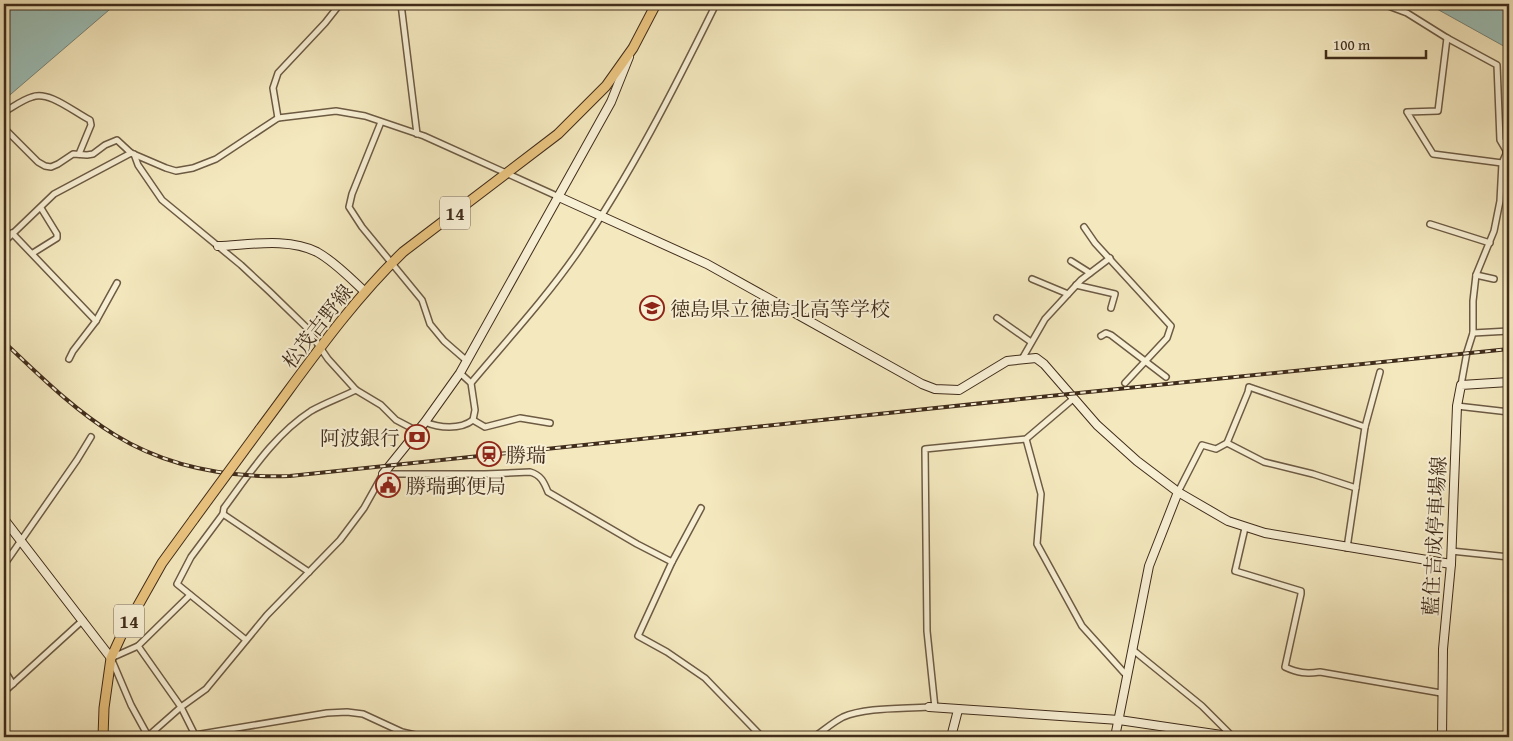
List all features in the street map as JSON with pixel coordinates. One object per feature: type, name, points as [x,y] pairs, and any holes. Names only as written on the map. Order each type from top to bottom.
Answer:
[{"type":"main road","name":"松茂吉野線","points":[[103,737],[104,708],[111,658],[122,634],[162,562],[320,349],[364,291],[403,252],[558,134],[606,86],[633,48],[656,4]]},
{"type":"street","points":[[278,118],[273,88],[278,73],[340,4]]},
{"type":"street","points":[[401,4],[417,134]]},
{"type":"street","points":[[472,383],[554,283],[602,216],[662,108],[716,4]]},
{"type":"street","points":[[1383,4],[1407,13],[1447,38],[1497,65],[1500,140],[1508,152],[1502,163],[1500,201],[1494,231],[1476,275],[1473,302],[1473,333],[1461,385],[1509,382]]},
{"type":"street","points":[[1447,38],[1438,111],[1407,112],[1433,154],[1502,163]]},
{"type":"street","points":[[4,519],[111,658],[147,737],[181,707],[206,689],[266,615],[340,540],[364,508],[383,474],[460,373],[611,102],[633,48]]},
{"type":"street","points":[[4,112],[34,96],[43,95],[52,98],[90,120],[91,125],[80,154]]},
{"type":"street","points":[[4,128],[38,162],[46,166],[51,166],[73,154],[93,154],[106,144],[117,140],[133,154],[166,168],[176,170],[193,168],[216,160],[278,118],[336,110],[381,122],[417,134],[508,173],[707,264],[922,384],[935,389],[959,390],[1007,361],[1036,358],[1096,425],[1137,461],[1178,492],[1221,518],[1245,528],[1265,534],[1450,564]]},
{"type":"street","points":[[381,122],[352,194],[349,207],[391,264],[422,300],[430,324],[444,342],[467,361]]},
{"type":"street","points":[[4,242],[54,194],[133,154]]},
{"type":"street","points":[[133,154],[162,200],[218,246],[306,327],[320,349],[356,390],[382,405],[396,420],[417,431]]},
{"type":"street","points":[[33,253],[57,238],[58,234],[41,208]]},
{"type":"street","points":[[1430,224],[1490,243]]},
{"type":"street","points":[[1084,227],[1090,237],[1171,326],[1168,338],[1124,383]]},
{"type":"street","points":[[12,233],[96,321]]},
{"type":"street","points":[[218,246],[274,244],[303,247],[317,252],[364,291]]},
{"type":"street","points":[[1022,359],[1045,318],[1076,285],[1110,258]]},
{"type":"street","points":[[1071,261],[1090,273]]},
{"type":"street","points":[[1476,275],[1494,279]]},
{"type":"street","points":[[1032,279],[1068,294]]},
{"type":"street","points":[[69,359],[96,321],[117,283]]},
{"type":"street","points":[[1076,285],[1115,294],[1111,308]]},
{"type":"street","points":[[998,318],[1031,342]]},
{"type":"street","points":[[1473,333],[1509,331]]},
{"type":"street","points":[[1101,336],[1106,333],[1111,335],[1166,377]]},
{"type":"street","points":[[1347,548],[1365,427],[1380,372]]},
{"type":"street","points":[[424,422],[439,428],[468,424],[473,420],[475,410],[472,383],[460,373]]},
{"type":"street","name":"藍住吉成停車場線","points":[[1442,737],[1442,649],[1451,551],[1457,406],[1461,385]]},
{"type":"street","points":[[1116,737],[1149,566],[1178,492],[1202,445],[1216,449],[1227,443],[1248,392],[1248,387],[1365,427]]},
{"type":"street","points":[[246,640],[177,584],[192,557],[223,514],[224,508],[255,465],[282,434],[313,410],[356,390]]},
{"type":"street","points":[[932,707],[927,630],[926,449],[1026,439],[1073,399]]},
{"type":"street","points":[[1457,406],[1509,412]]},
{"type":"street","points":[[473,420],[484,427],[520,418],[550,423]]},
{"type":"street","points":[[4,565],[22,542],[91,436]]},
{"type":"street","points":[[1026,439],[1041,494],[1037,544],[1082,626],[1127,676]]},
{"type":"street","points":[[1227,443],[1264,462],[1314,474],[1356,488]]},
{"type":"street","points":[[383,474],[536,474],[543,480],[548,492],[637,544],[672,562]]},
{"type":"street","points":[[701,508],[672,562],[638,636],[667,652],[705,678],[762,737]]},
{"type":"street","points":[[223,514],[309,572]]},
{"type":"street","points":[[1245,528],[1235,571],[1300,590],[1301,594],[1285,667],[1299,673],[1320,672],[1441,693]]},
{"type":"street","points":[[1451,551],[1509,557]]},
{"type":"street","points":[[111,658],[138,646],[190,595]]},
{"type":"street","points":[[4,692],[83,620]]},
{"type":"street","points":[[138,646],[181,707],[196,736],[327,713],[347,712],[363,714],[402,732],[424,737]]},
{"type":"street","points":[[1133,650],[1202,706],[1233,737]]},
{"type":"street","points":[[4,670],[13,684]]},
{"type":"street","points":[[814,737],[842,718],[855,713],[932,707],[1119,720],[1233,737]]},
{"type":"street","points":[[951,737],[958,710]]},
{"type":"street","points":[[1505,737],[1509,726]]},
{"type":"water","points":[[4,4],[116,4],[4,100]]},
{"type":"water","points":[[1428,4],[1509,4],[1509,49]]},
{"type":"railway","points":[[4,342],[85,415],[135,446],[177,463],[222,472],[267,476],[290,476],[1509,349]]},
{"type":"place","name":"徳島県立徳島北高等学校","points":[[652,308]]},
{"type":"place","name":"阿波銀行","points":[[417,437]]},
{"type":"place","name":"勝瑞","points":[[489,454]]},
{"type":"place","name":"勝瑞郵便局","points":[[388,485]]}]
